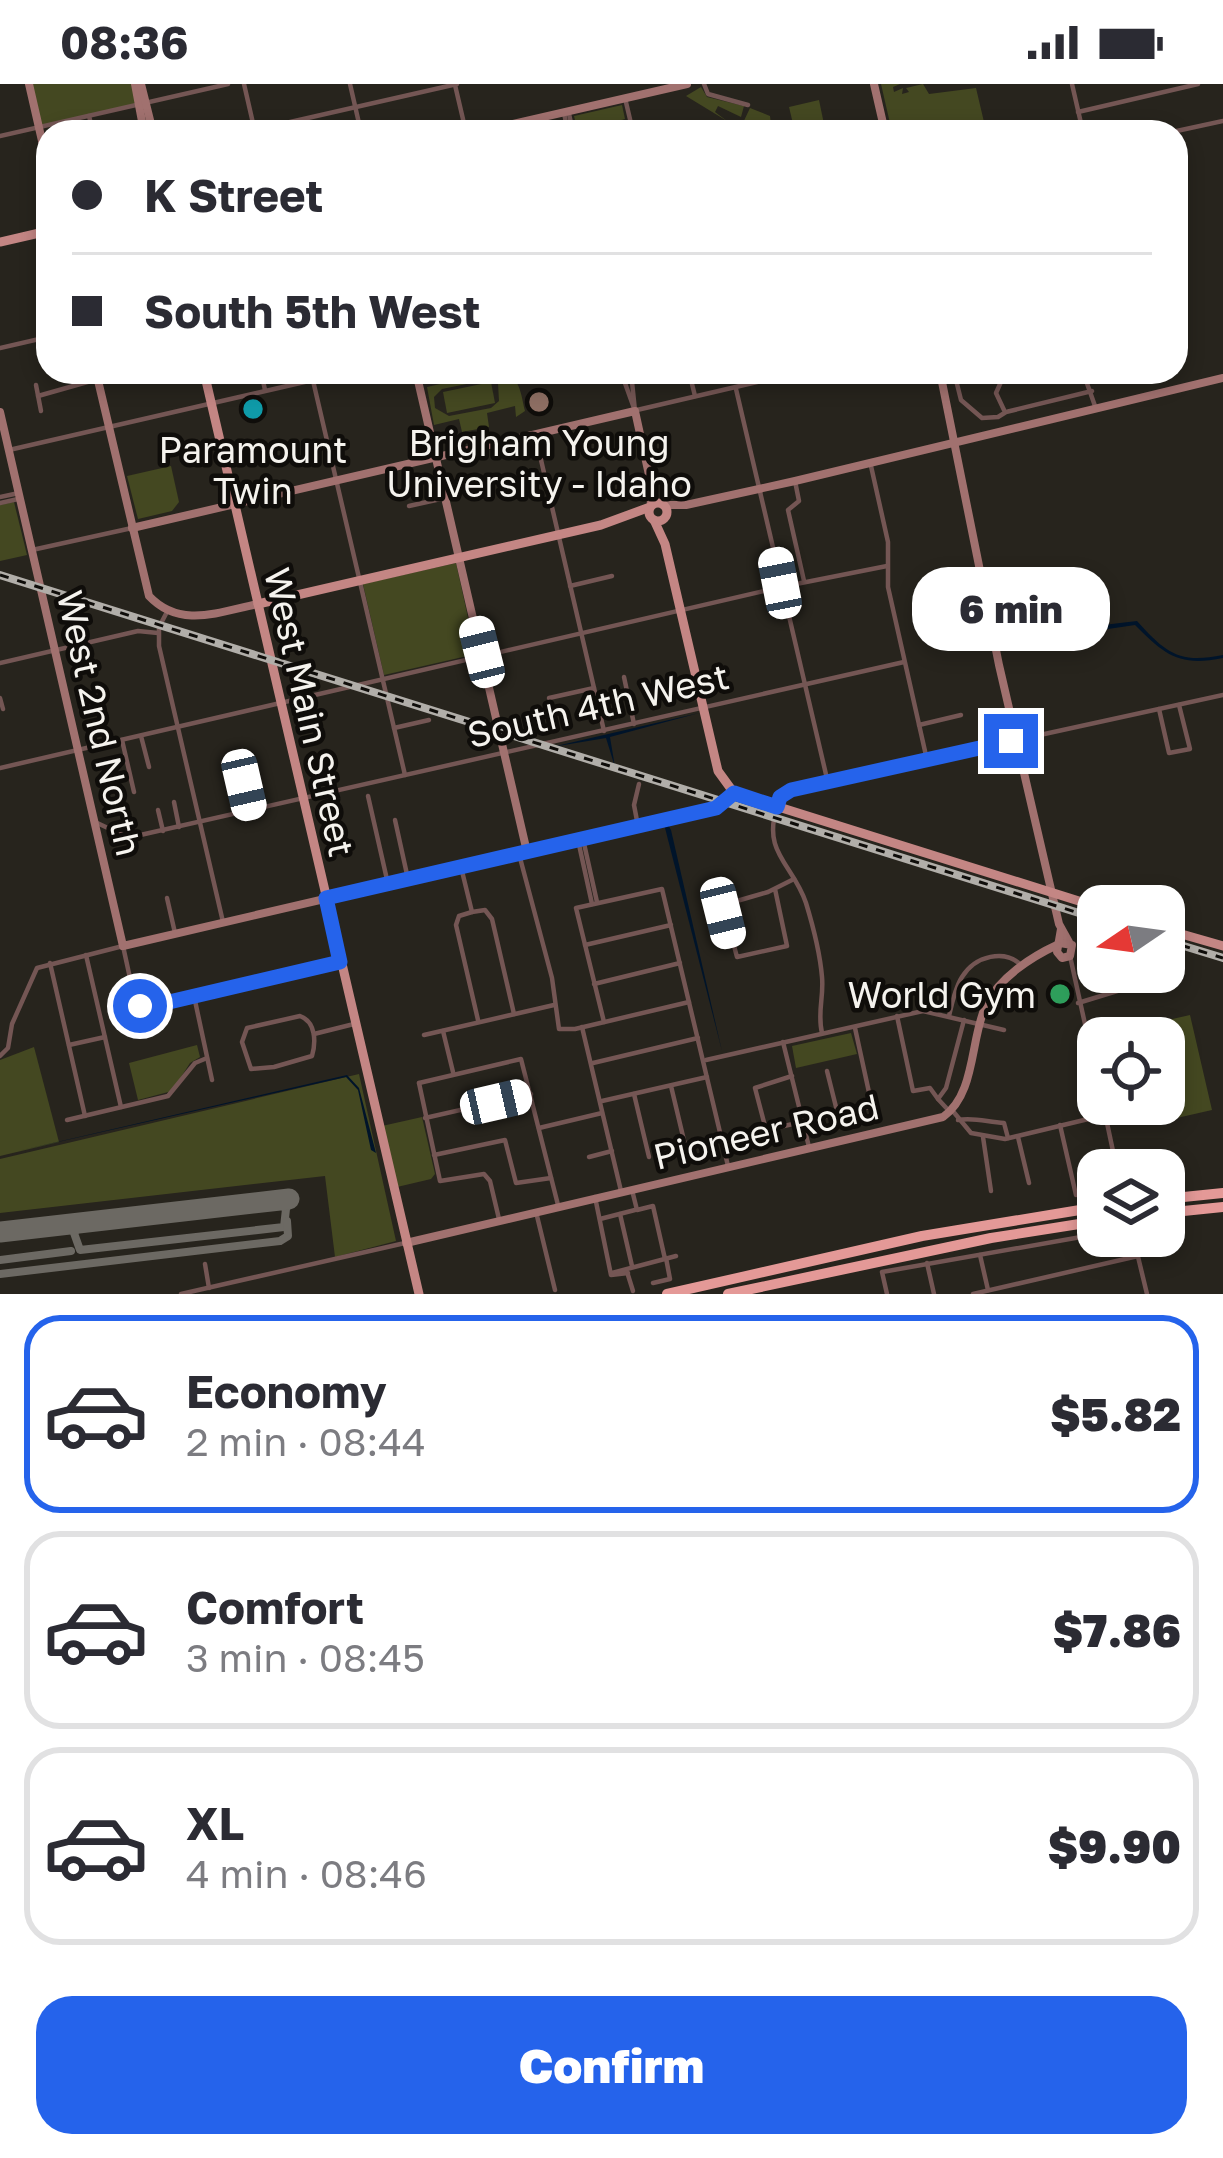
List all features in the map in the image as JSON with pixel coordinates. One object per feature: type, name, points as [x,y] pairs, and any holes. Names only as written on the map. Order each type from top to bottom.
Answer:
[{"type":"highway","points":[[1185,1196],[1223,1191]]},
{"type":"highway","points":[[1185,1211],[1223,1207]]},
{"type":"highway","points":[[667,1294],[922,1236],[1077,1210]]},
{"type":"highway","points":[[728,1294],[1077,1224]]},
{"type":"main road","points":[[0,242],[36,234]]},
{"type":"main road","name":"West Main Street","points":[[207,384],[416,1294]]},
{"type":"main road","points":[[258,604],[658,512],[718,771],[734,793],[1077,900]]},
{"type":"main road","points":[[1185,932],[1223,946]]},
{"type":"street","points":[[29,84],[37,120]]},
{"type":"street","points":[[138,84],[145,120]]},
{"type":"street","points":[[71,120],[228,84]]},
{"type":"street","points":[[244,84],[253,120]]},
{"type":"street","points":[[350,84],[359,120]]},
{"type":"street","points":[[299,120],[456,84],[464,120]]},
{"type":"street","points":[[541,120],[687,84]]},
{"type":"street","points":[[704,84],[708,94],[748,105]]},
{"type":"street","points":[[874,84],[882,120]]},
{"type":"street","points":[[1072,84],[1080,120]]},
{"type":"street","points":[[1078,112],[1198,84]]},
{"type":"street","points":[[625,98],[630,120]]},
{"type":"street","points":[[566,112],[568,120]]},
{"type":"street","points":[[89,116],[90,120]]},
{"type":"street","points":[[1188,129],[1223,121]]},
{"type":"street","points":[[0,136],[36,128]]},
{"type":"street","points":[[0,348],[36,340]]},
{"type":"street","points":[[626,384],[658,512],[1223,378]]},
{"type":"street","points":[[38,395],[72,384]]},
{"type":"street","points":[[99,384],[147,592],[167,610],[185,617],[258,604]]},
{"type":"street","points":[[264,384],[266,392]]},
{"type":"street","points":[[9,450],[289,384]]},
{"type":"street","points":[[314,384],[405,778]]},
{"type":"street","points":[[419,384],[505,755],[560,1031],[689,1002]]},
{"type":"street","points":[[632,384],[635,411]]},
{"type":"street","points":[[692,384],[695,398]]},
{"type":"street","points":[[32,550],[753,384]]},
{"type":"street","points":[[942,384],[988,613],[1060,925],[1059,950],[1070,969],[1082,1017]]},
{"type":"street","points":[[958,384],[965,408],[982,418],[1092,391]]},
{"type":"street","points":[[1000,384],[996,393],[1006,412]]},
{"type":"street","points":[[1089,384],[1096,407]]},
{"type":"street","points":[[36,386],[41,411]]},
{"type":"street","points":[[736,389],[828,783]]},
{"type":"street","name":"West 2nd North","points":[[0,412],[135,1001],[140,1006],[194,996]]},
{"type":"street","points":[[535,434],[604,731]]},
{"type":"street","points":[[870,462],[889,542],[887,587],[927,760]]},
{"type":"street","points":[[795,481],[799,501],[788,510],[804,582]]},
{"type":"street","points":[[0,500],[20,495]]},
{"type":"street","points":[[409,506],[445,498]]},
{"type":"street","points":[[0,768],[781,586],[887,566]]},
{"type":"street","points":[[570,586],[613,576]]},
{"type":"street","points":[[988,613],[1044,599],[1058,596],[1063,623],[1051,623],[1044,599]]},
{"type":"street","points":[[167,610],[158,633],[223,922]]},
{"type":"street","points":[[0,663],[138,631],[158,633]]},
{"type":"street","name":"South 4th West","points":[[95,821],[125,836],[163,831],[904,662]]},
{"type":"street","points":[[624,677],[634,724]]},
{"type":"street","points":[[549,698],[594,688]]},
{"type":"street","points":[[822,1033],[818,1012],[822,973],[805,900],[773,841],[771,826],[787,792],[1223,695]]},
{"type":"street","points":[[0,698],[3,709]]},
{"type":"street","points":[[1160,709],[1169,753],[1180,753],[1190,749],[1179,705]]},
{"type":"street","points":[[919,725],[962,715]]},
{"type":"street","points":[[394,728],[429,721]]},
{"type":"street","points":[[141,736],[149,767]]},
{"type":"street","points":[[122,740],[134,792]]},
{"type":"street","points":[[238,759],[250,811]]},
{"type":"street","points":[[638,826],[634,805],[639,784]]},
{"type":"street","points":[[0,1056],[7,1051],[12,1024],[35,971],[50,963],[716,808],[734,793]]},
{"type":"street","points":[[368,796],[388,884]]},
{"type":"street","points":[[174,802],[179,827]]},
{"type":"street","points":[[158,810],[163,831]]},
{"type":"street","points":[[394,820],[408,879]]},
{"type":"street","points":[[580,840],[595,903]]},
{"type":"street","points":[[1027,885],[1042,880],[1046,866]]},
{"type":"street","points":[[461,867],[472,912]]},
{"type":"street","points":[[775,889],[787,946],[737,957],[723,905],[794,879]]},
{"type":"street","points":[[604,1022],[576,908],[662,889],[728,1166]]},
{"type":"street","points":[[166,898],[175,933]]},
{"type":"street","points":[[478,1022],[456,926],[459,916],[472,912],[485,910],[491,916],[514,1014]]},
{"type":"street","points":[[585,945],[671,925]]},
{"type":"street","points":[[951,1111],[961,1097],[980,1023],[997,988],[1022,967],[1059,950]]},
{"type":"street","points":[[86,954],[121,1107]]},
{"type":"street","points":[[949,1016],[958,982],[977,961],[1010,957],[1022,967]]},
{"type":"street","points":[[212,1080],[194,996],[340,962]]},
{"type":"street","points":[[50,963],[85,1115]]},
{"type":"street","points":[[594,984],[680,963]]},
{"type":"street","points":[[1078,1003],[1111,993]]},
{"type":"street","points":[[424,1035],[554,1005]]},
{"type":"street","points":[[703,1061],[922,1011],[1004,1030]]},
{"type":"street","points":[[300,1016],[308,1020],[314,1034],[313,1054],[305,1060],[257,1071],[249,1067],[242,1036],[250,1027],[300,1016]]},
{"type":"street","points":[[897,1016],[913,1091],[930,1088],[971,1133],[1018,1137],[1077,1121]]},
{"type":"street","points":[[938,1099],[946,1088],[964,1019]]},
{"type":"street","points":[[314,1034],[354,1024]]},
{"type":"street","points":[[792,1076],[759,1084],[754,1092],[764,1128],[803,1124],[871,1105],[854,1026]]},
{"type":"street","points":[[582,1027],[612,1151],[637,1210]]},
{"type":"street","points":[[443,1031],[454,1074]]},
{"type":"street","points":[[69,1046],[105,1037]]},
{"type":"street","points":[[591,1063],[698,1038]]},
{"type":"street","points":[[784,1042],[809,1149]]},
{"type":"street","points":[[67,1120],[175,1093],[192,1066],[207,1058]]},
{"type":"street","points":[[499,1219],[484,1174],[440,1181],[418,1082],[520,1058],[558,1205]]},
{"type":"street","points":[[827,1071],[838,1115]]},
{"type":"street","points":[[600,1102],[707,1077]]},
{"type":"street","points":[[671,1086],[686,1149]]},
{"type":"street","points":[[425,1118],[532,1094]]},
{"type":"street","points":[[634,1094],[649,1157]]},
{"type":"street","name":"Pioneer Road","points":[[405,1243],[917,1125],[951,1111]]},
{"type":"street","points":[[539,1128],[602,1112]]},
{"type":"street","points":[[958,1120],[974,1117],[1004,1123],[1008,1138]]},
{"type":"street","points":[[1060,1125],[1076,1195]]},
{"type":"street","points":[[983,1136],[991,1191]]},
{"type":"street","points":[[1018,1137],[1029,1183]]},
{"type":"street","points":[[434,1155],[503,1139],[519,1185],[551,1178]]},
{"type":"street","points":[[589,1157],[612,1151]]},
{"type":"street","points":[[595,1197],[612,1275],[676,1256]]},
{"type":"street","points":[[600,1219],[652,1206],[670,1279],[653,1283]]},
{"type":"street","points":[[536,1210],[554,1292]]},
{"type":"street","points":[[620,1214],[633,1291]]},
{"type":"street","points":[[887,1294],[882,1272],[1077,1237]]},
{"type":"street","points":[[181,1294],[405,1243]]},
{"type":"street","points":[[980,1253],[988,1291]]},
{"type":"street","points":[[973,1294],[1134,1257]]},
{"type":"street","points":[[1138,1257],[1147,1294]]},
{"type":"street","points":[[927,1263],[934,1294]]},
{"type":"street","points":[[205,1264],[209,1288]]},
{"type":"green space","points":[[29,84],[135,84],[139,104],[69,120],[37,120]]},
{"type":"green space","points":[[881,84],[900,84],[893,87],[894,92],[903,88],[902,94],[909,92],[906,88],[923,84],[929,94],[976,88],[984,120],[889,120]]},
{"type":"green space","points":[[701,87],[707,97],[744,106],[741,117],[718,106],[715,112],[725,120],[686,96]]},
{"type":"green space","points":[[819,100],[823,120],[792,120],[789,107]]},
{"type":"green space","points":[[622,105],[625,119],[575,120],[574,116]]},
{"type":"green space","points":[[750,108],[770,120],[744,120]]},
{"type":"green space","points":[[466,384],[442,389],[434,397],[435,408],[449,416],[491,408],[499,401],[498,384],[517,384],[525,411],[516,417],[515,406],[487,413],[489,427],[462,432],[459,419],[434,425],[427,387]]},
{"type":"green space","points":[[491,384],[495,403],[447,413],[443,392]]},
{"type":"green space","points":[[171,466],[179,502],[172,511],[138,519],[127,476]]},
{"type":"green space","points":[[14,502],[27,555],[0,561],[0,505]]},
{"type":"green space","points":[[456,563],[476,654],[384,675],[363,584]]},
{"type":"green space","points":[[1190,1015],[1212,1110],[1185,1116],[1185,1017],[1181,1017]]},
{"type":"green space","points":[[851,1033],[857,1054],[796,1068],[792,1046]]},
{"type":"green space","points":[[197,1045],[200,1057],[190,1063],[172,1091],[138,1100],[129,1063]]},
{"type":"green space","points":[[34,1047],[59,1142],[0,1156],[0,1060]]},
{"type":"green space","points":[[359,1074],[396,1241],[335,1257],[325,1176],[0,1213],[0,1159]]},
{"type":"green space","points":[[422,1117],[435,1174],[397,1187],[382,1126]]},
{"type":"water","points":[[1137,621],[1174,653],[1223,658],[1195,661],[1174,656],[1135,625],[1000,645],[1078,628]]},
{"type":"water","points":[[699,713],[610,737],[615,767],[606,738],[552,747]]},
{"type":"water","points":[[664,824],[671,830],[722,1051]]},
{"type":"water","points":[[347,1075],[359,1088],[376,1153],[371,1150],[358,1090],[346,1077],[18,1151]]},
{"type":"taxiway","points":[[82,1223],[74,1233],[80,1250],[284,1227],[286,1209],[277,1201]]},
{"type":"taxiway","points":[[0,1274],[280,1241],[288,1236],[287,1221]]},
{"type":"taxiway","points":[[0,1260],[71,1251]]},
{"type":"runway","points":[[0,1232],[289,1199]]},
{"type":"railway","points":[[0,575],[1077,912]]},
{"type":"railway","points":[[1185,946],[1223,958]]},
{"type":"place","name":"Brigham Young University - Idaho","points":[[539,402]]},
{"type":"place","name":"Paramount Twin","points":[[253,409]]},
{"type":"place","name":"World Gym","points":[[1060,994]]},
{"type":"route","points":[[140,1006],[340,962],[326,898],[716,808],[734,793],[777,807],[780,797],[791,790],[1011,741]]}]
